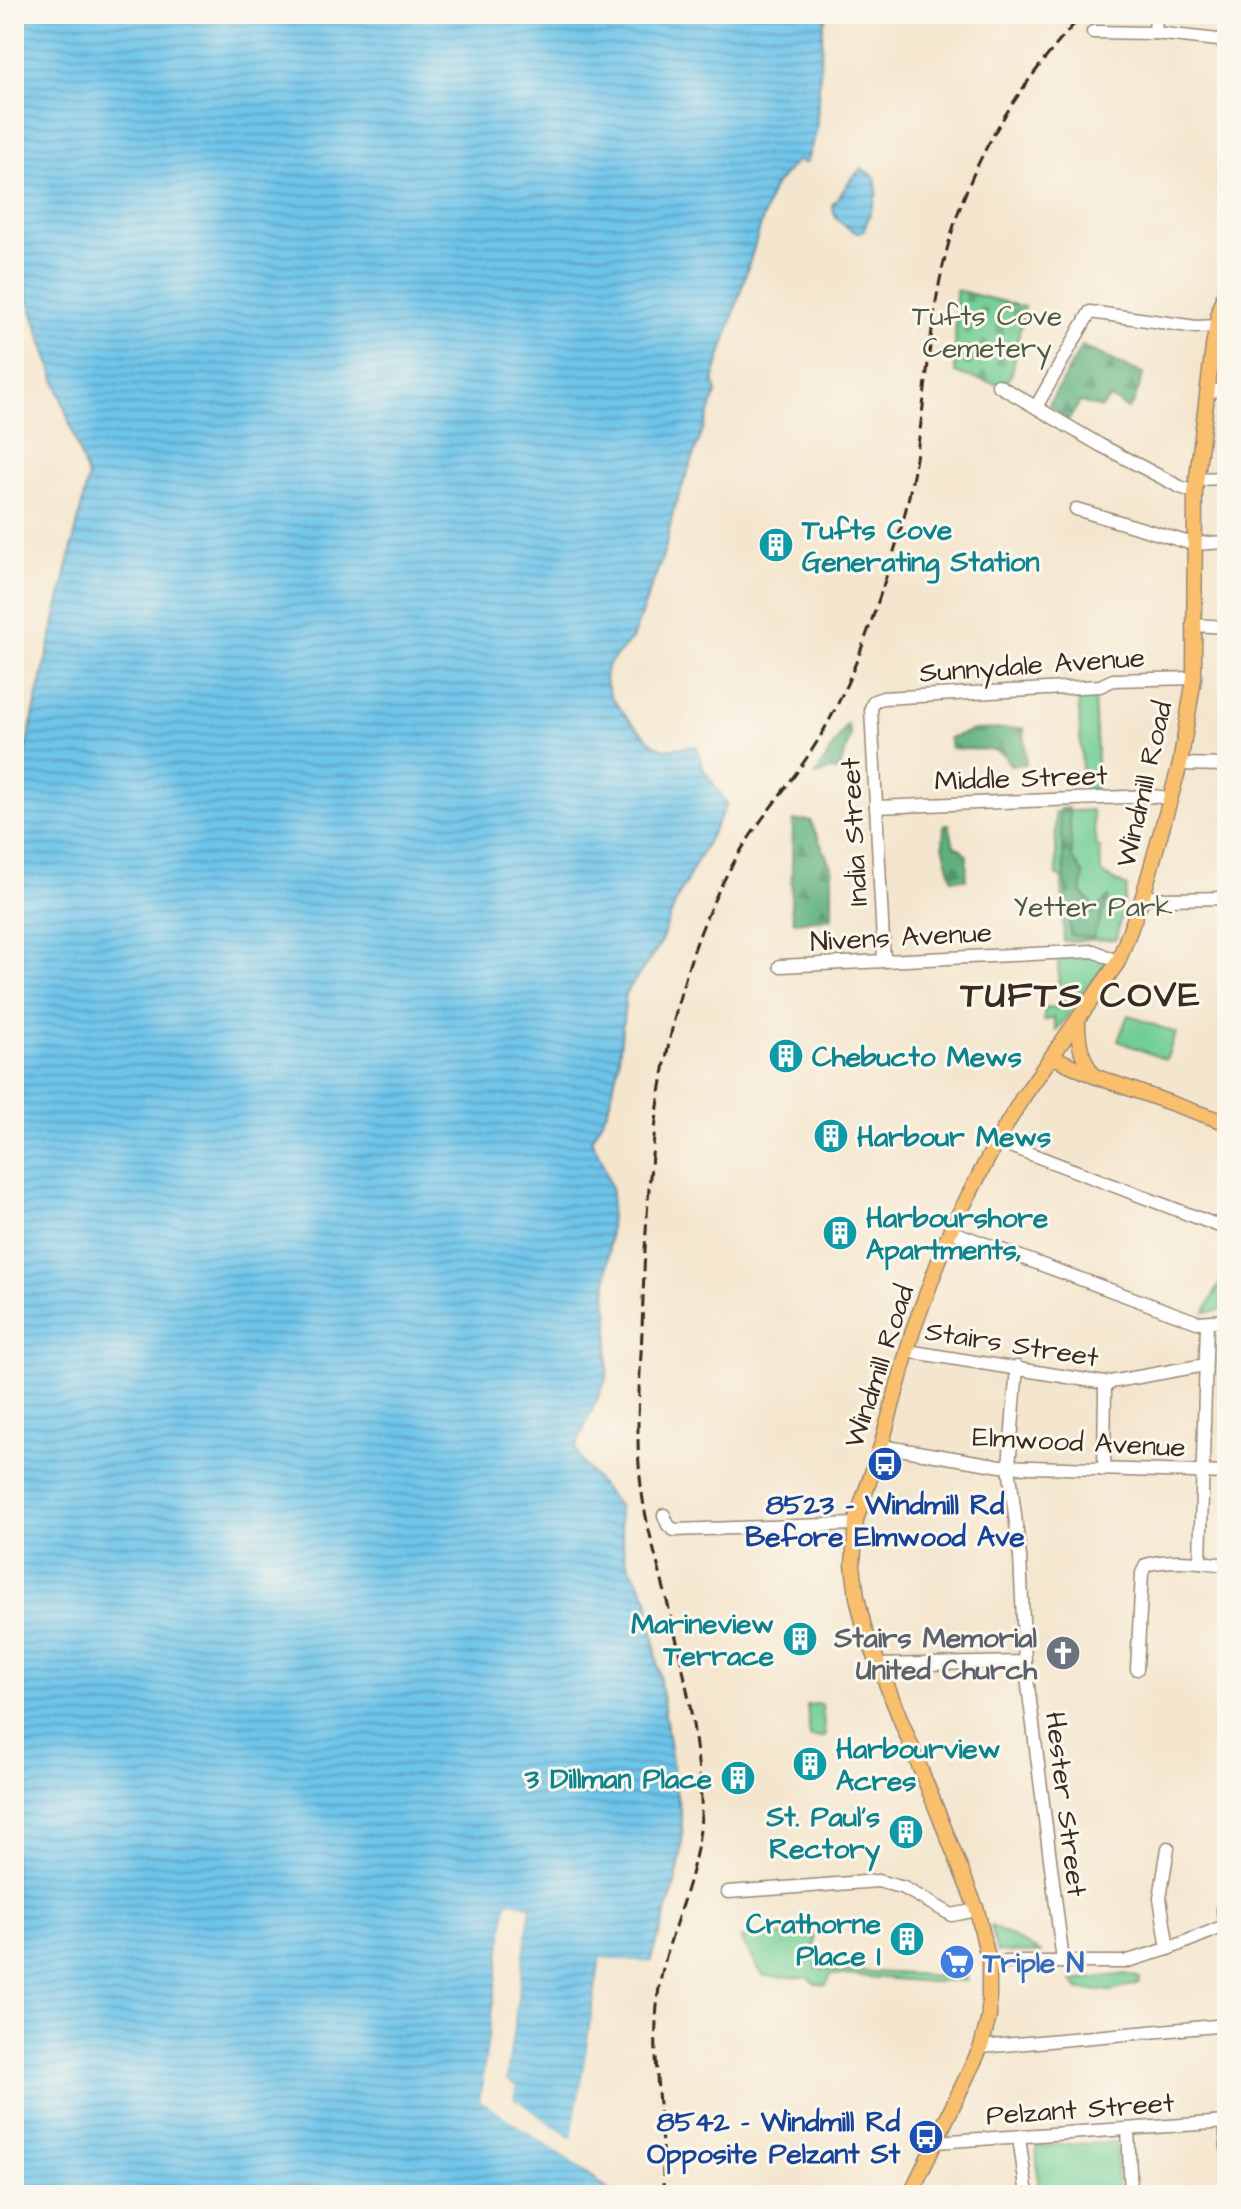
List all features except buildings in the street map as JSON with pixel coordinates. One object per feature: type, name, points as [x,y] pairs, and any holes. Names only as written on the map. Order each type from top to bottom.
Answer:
[{"type":"main road","name":"Windmill Road","points":[[910,2195],[981,2047],[989,2017],[989,1962],[977,1910],[877,1665],[857,1597],[853,1565],[856,1524],[907,1351],[950,1231],[1021,1100],[1118,962],[1143,896],[1180,764],[1194,678],[1196,486],[1217,326],[1227,286]]},
{"type":"main road","points":[[1078,1023],[1078,1041],[1084,1062],[1094,1076]]},
{"type":"main road","points":[[1053,1057],[1094,1076],[1227,1123]]},
{"type":"street","points":[[1155,33],[1156,14]]},
{"type":"street","points":[[1093,32],[1155,33],[1227,41]]},
{"type":"street","points":[[1036,407],[1090,312],[1196,327],[1217,326]]},
{"type":"street","points":[[998,385],[1113,452],[1196,486],[1227,478]]},
{"type":"street","points":[[1209,391],[1227,390]]},
{"type":"street","points":[[1076,509],[1193,544],[1227,542]]},
{"type":"street","points":[[1193,625],[1227,627]]},
{"type":"street","name":"Sunnydale Avenue","points":[[874,701],[1100,686],[1113,680],[1194,678]]},
{"type":"street","name":"India Street","points":[[874,701],[871,708],[884,961]]},
{"type":"street","points":[[1180,764],[1227,765]]},
{"type":"street","name":"Middle Street","points":[[876,807],[1123,797],[1169,798]]},
{"type":"street","points":[[1143,896],[1165,899],[1227,898]]},
{"type":"street","name":"Nivens Avenue","points":[[780,966],[1094,951],[1118,962]]},
{"type":"street","points":[[997,1141],[1227,1229]]},
{"type":"street","points":[[950,1231],[1197,1322],[1227,1320]]},
{"type":"street","points":[[1200,1562],[1207,1322]]},
{"type":"street","name":"Stairs Street","points":[[907,1351],[1105,1383],[1205,1365]]},
{"type":"street","name":"Hester Street","points":[[1017,1367],[1009,1466],[1020,1557],[1025,1662],[1063,1961]]},
{"type":"street","points":[[1104,1470],[1105,1383]]},
{"type":"street","name":"Elmwood Avenue","points":[[881,1446],[1009,1466],[1227,1473]]},
{"type":"street","points":[[664,1515],[674,1530],[856,1524]]},
{"type":"street","points":[[1137,1669],[1142,1573],[1146,1565],[1200,1562],[1227,1565]]},
{"type":"street","points":[[877,1665],[1025,1662]]},
{"type":"street","points":[[989,1962],[1124,1962],[1226,1930],[1227,1841]]},
{"type":"street","points":[[1168,1848],[1160,1898],[1168,1949]]},
{"type":"street","points":[[728,1892],[878,1881],[904,1888],[952,1915],[977,1910]]},
{"type":"street","points":[[981,2047],[1227,2025]]},
{"type":"street","points":[[1226,2122],[1227,2149]]},
{"type":"street","name":"Pelzant Street","points":[[936,2142],[1226,2122]]},
{"type":"street","points":[[1128,2129],[1131,2195]]},
{"type":"street","points":[[1019,2137],[1027,2195]]},
{"type":"green space","name":"Tufts Cove Cemetery","points":[[956,290],[1024,307],[1012,373],[1004,386],[955,373]]},
{"type":"green space","points":[[1082,346],[1144,373],[1134,402],[1128,409],[1110,398],[1101,408],[1080,402],[1068,421],[1049,404]]},
{"type":"green space","points":[[1078,693],[1094,695],[1096,789],[1083,790]]},
{"type":"green space","points":[[847,724],[851,734],[839,771],[830,770],[815,776]]},
{"type":"green space","points":[[1024,728],[1026,764],[1010,765],[1003,754],[993,750],[951,748],[949,738],[974,730]]},
{"type":"green space","points":[[1069,808],[1072,858],[1084,875],[1081,892],[1096,909],[1109,897],[1093,938],[1070,935],[1059,809]]},
{"type":"green space","name":"Yetter Park","points":[[1092,810],[1096,846],[1100,847],[1101,873],[1127,887],[1116,939],[1064,941],[1062,877],[1057,876],[1055,812]]},
{"type":"green space","points":[[810,820],[832,869],[832,918],[794,922],[791,908],[793,821]]},
{"type":"green space","points":[[949,824],[954,846],[967,856],[966,879],[952,879],[943,845],[944,826]]},
{"type":"green space","points":[[1091,954],[1104,959],[1105,965],[1056,1031],[1054,1018],[1044,1021],[1044,1009],[1059,1007],[1058,956]]},
{"type":"green space","points":[[1128,1015],[1176,1033],[1166,1060],[1118,1041]]},
{"type":"green space","points":[[1227,1269],[1227,1309],[1205,1312]]},
{"type":"green space","points":[[822,1704],[825,1737],[810,1738],[807,1705]]},
{"type":"green space","points":[[991,1926],[1042,1953],[997,1952]]},
{"type":"green space","points":[[814,1933],[817,1969],[966,1977],[967,1981],[931,1982],[831,1974],[826,1985],[815,1984],[810,1978],[763,1976],[740,1938]]},
{"type":"green space","points":[[1126,1974],[1140,1978],[1139,1983],[1112,1991],[1080,1990],[1072,1981]]},
{"type":"green space","points":[[1116,2142],[1119,2195],[1039,2195],[1036,2146]]},
{"type":"water","points":[[14,14],[580,14],[587,25],[618,14],[827,14],[823,26],[816,132],[806,163],[796,161],[772,189],[713,381],[717,391],[673,512],[665,550],[632,639],[607,666],[605,680],[611,697],[654,744],[664,749],[696,746],[703,768],[727,804],[677,899],[659,946],[626,993],[618,1066],[608,1109],[591,1140],[601,1158],[612,1192],[606,1298],[609,1319],[607,1377],[576,1446],[579,1459],[618,1506],[625,1558],[648,1598],[682,1838],[676,1880],[650,1962],[600,1958],[573,2140],[513,2098],[516,2087],[506,2079],[530,1906],[508,1901],[480,2099],[584,2170],[614,2195],[14,2195],[14,753],[25,752],[88,478],[14,256]]},
{"type":"water","points":[[862,169],[875,177],[877,193],[864,230],[857,233],[837,219],[832,205]]},
{"type":"pier","points":[[508,1901],[530,1906],[506,2079],[516,2087],[514,2098],[572,2139],[601,1958],[650,1962],[649,1966],[604,1962],[577,2140],[571,2143],[511,2101],[511,2089],[502,2080],[526,1909],[511,1906],[484,2098],[587,2166],[594,2172],[593,2176],[480,2100]]},
{"type":"railway","points":[[663,2195],[656,2014],[664,1964],[692,1871],[701,1823],[701,1798],[689,1700],[647,1521],[638,1452],[648,1206],[656,1123],[669,1041],[692,955],[718,892],[740,852],[825,728],[847,683],[876,609],[906,510],[920,433],[939,283],[964,198],[980,159],[1001,122],[1052,50],[1083,14]]},
{"type":"place","name":"Tufts Cove Generating Station","points":[[776,545]]},
{"type":"place","name":"Chebucto Mews","points":[[786,1056]]},
{"type":"place","name":"Harbour Mews","points":[[831,1136]]},
{"type":"place","name":"Harbourshore Apartments,","points":[[840,1233]]},
{"type":"place","name":"8523 - Windmill Rd Before Elmwood Ave","points":[[885,1464]]},
{"type":"place","name":"Marineview Terrace","points":[[800,1639]]},
{"type":"place","name":"Stairs Memorial United Church","points":[[1063,1653]]},
{"type":"place","name":"Harbourview Acres","points":[[810,1764]]},
{"type":"place","name":"3 Dillman Place","points":[[738,1778]]},
{"type":"place","name":"St. Paul’s Rectory","points":[[906,1832]]},
{"type":"place","name":"Crathorne Place I","points":[[907,1939]]},
{"type":"place","name":"Triple N","points":[[957,1962]]},
{"type":"place","name":"8542 - Windmill Rd Opposite Pelzant St","points":[[926,2137]]},
{"type":"district","name":"TUFTS COVE","points":[[1081,993]]}]
